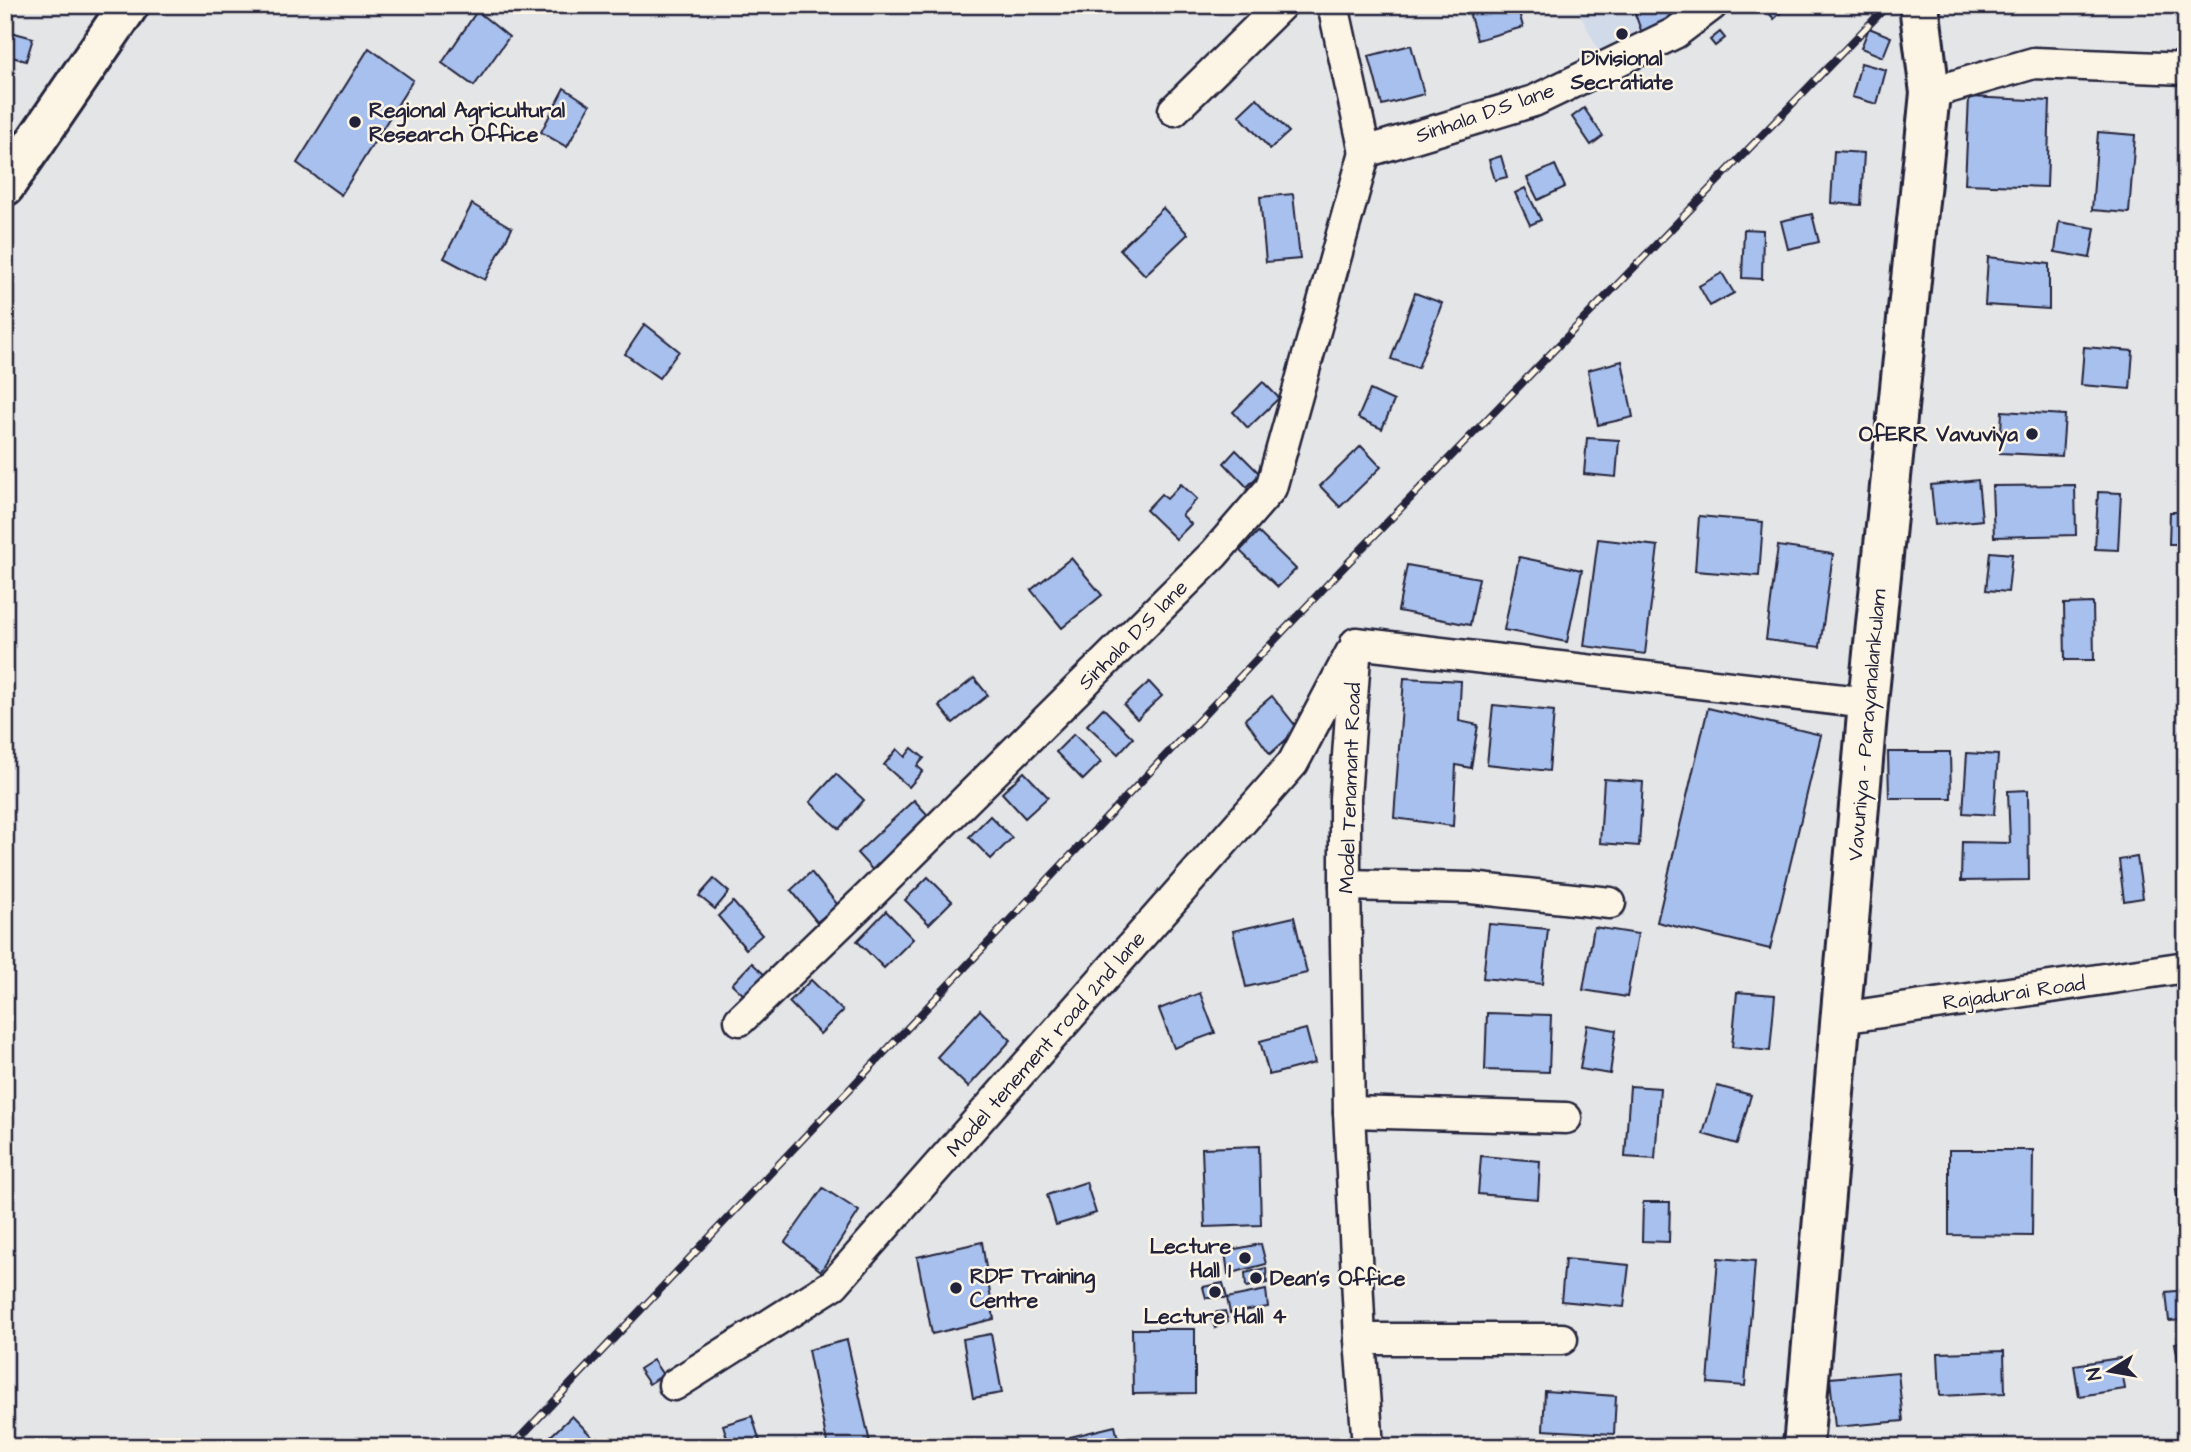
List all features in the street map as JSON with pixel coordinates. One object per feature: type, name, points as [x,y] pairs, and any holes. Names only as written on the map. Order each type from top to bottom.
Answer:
[{"type":"highway","points":[[5,186],[129,5]]},
{"type":"highway","name":"Vavuniya - Parayanalankulam","points":[[1803,1447],[1868,703],[1930,93],[1919,5]]},
{"type":"street","points":[[1174,110],[1281,5]]},
{"type":"street","name":"Sinhala D.S lane","points":[[740,1020],[881,885],[1214,554],[1270,488],[1365,152],[1333,5]]},
{"type":"street","name":"Sinhala D.S lane","points":[[1365,152],[1534,101],[1675,33],[1712,5]]},
{"type":"street","points":[[1930,93],[2034,63],[2186,69]]},
{"type":"street","points":[[1356,643],[1868,703]]},
{"type":"street","name":"Model Tenamant Road","points":[[1356,643],[1345,798],[1345,885],[1349,1112],[1368,1447]]},
{"type":"street","name":"Model tenement road 2nd lane","points":[[674,1385],[834,1284],[1293,763],[1356,643]]},
{"type":"street","points":[[1345,885],[1471,887],[1610,903]]},
{"type":"street","name":"Rajadurai Road","points":[[1841,1018],[2186,967]]},
{"type":"street","points":[[1349,1112],[1566,1118]]},
{"type":"street","points":[[1360,1339],[1562,1339]]},
{"type":"shaded area","name":"Divisional Secratiate","points":[[1575,5],[1704,5],[1605,62]]},
{"type":"building","points":[[1467,5],[1517,5],[1523,27],[1477,40]]},
{"type":"building","points":[[1632,5],[1674,5],[1680,21],[1643,36]]},
{"type":"building","points":[[1762,5],[1789,5],[1774,19]]},
{"type":"building","points":[[477,11],[509,37],[474,86],[442,63]]},
{"type":"building","points":[[1869,28],[1891,37],[1883,57],[1861,48]]},
{"type":"building","points":[[11,32],[33,38],[26,61],[5,55]]},
{"type":"building","points":[[1720,32],[1725,38],[1715,46],[1710,40]]},
{"type":"building","points":[[1411,45],[1424,94],[1382,105],[1369,56]]},
{"type":"building","name":"Regional Agricultural Research Office","points":[[369,48],[413,80],[341,195],[297,163]]},
{"type":"building","points":[[1861,63],[1886,70],[1877,104],[1852,97]]},
{"type":"building","points":[[564,88],[590,105],[567,147],[541,132]]},
{"type":"building","points":[[1969,97],[2050,101],[2047,187],[1965,184]]},
{"type":"building","points":[[1257,98],[1289,132],[1270,149],[1239,115]]},
{"type":"building","points":[[1584,108],[1603,136],[1591,145],[1572,117]]},
{"type":"building","points":[[2098,132],[2135,135],[2129,213],[2092,210]]},
{"type":"building","points":[[1834,151],[1864,153],[1861,205],[1831,203]]},
{"type":"building","points":[[1501,156],[1507,177],[1495,180],[1489,160]]},
{"type":"building","points":[[1555,165],[1565,187],[1538,200],[1527,178]]},
{"type":"building","points":[[1525,188],[1541,220],[1530,225],[1515,193]]},
{"type":"building","points":[[1293,194],[1300,259],[1266,262],[1260,197]]},
{"type":"building","points":[[472,204],[512,228],[485,280],[444,258]]},
{"type":"building","points":[[1163,208],[1188,234],[1145,275],[1120,249]]},
{"type":"building","points":[[1812,214],[1819,242],[1788,249],[1781,221]]},
{"type":"building","points":[[2059,222],[2095,228],[2090,258],[2055,252]]},
{"type":"building","points":[[1744,229],[1763,230],[1762,279],[1742,278]]},
{"type":"building","points":[[1988,257],[2049,264],[2049,309],[1985,305]]},
{"type":"building","points":[[1722,273],[1734,293],[1710,306],[1699,286]]},
{"type":"building","points":[[1415,293],[1442,303],[1418,368],[1391,359]]},
{"type":"building","points":[[645,324],[679,351],[659,378],[625,354]]},
{"type":"building","points":[[2084,347],[2133,351],[2130,389],[2081,385]]},
{"type":"building","points":[[1622,361],[1633,417],[1598,425],[1588,370]]},
{"type":"building","points":[[1263,382],[1279,398],[1248,428],[1233,412]]},
{"type":"building","points":[[1370,390],[1394,401],[1382,429],[1358,418]]},
{"type":"building","name":"OfERR Vavuviya","points":[[2002,411],[2065,415],[2062,456],[2000,453]]},
{"type":"building","points":[[1587,438],[1619,440],[1616,477],[1584,474]]},
{"type":"building","points":[[1361,446],[1381,467],[1340,507],[1320,486]]},
{"type":"building","points":[[1236,450],[1260,474],[1247,487],[1224,463]]},
{"type":"building","points":[[1978,480],[1982,520],[1935,525],[1931,485]]},
{"type":"building","points":[[1181,484],[1197,499],[1182,515],[1191,524],[1176,539],[1146,510],[1161,494],[1167,499]]},
{"type":"building","points":[[2075,485],[2076,535],[1994,537],[1992,486]]},
{"type":"building","points":[[2098,492],[2121,493],[2118,550],[2095,549]]},
{"type":"building","points":[[2170,512],[2186,512],[2186,544],[2169,544]]},
{"type":"building","points":[[1699,516],[1763,522],[1759,576],[1695,571]]},
{"type":"building","points":[[1258,532],[1296,569],[1278,587],[1240,551]]},
{"type":"building","points":[[1598,539],[1658,546],[1645,654],[1584,646]]},
{"type":"building","points":[[1778,546],[1833,554],[1820,647],[1766,640]]},
{"type":"building","points":[[1990,552],[2012,554],[2008,592],[1986,590]]},
{"type":"building","points":[[1519,557],[1582,570],[1567,642],[1504,630]]},
{"type":"building","points":[[1071,558],[1102,595],[1062,628],[1031,590]]},
{"type":"building","points":[[1407,565],[1479,578],[1470,625],[1398,611]]},
{"type":"building","points":[[2093,603],[2094,660],[2065,660],[2064,604]]},
{"type":"building","points":[[974,678],[988,695],[953,723],[939,706]]},
{"type":"building","points":[[1404,678],[1461,681],[1459,721],[1478,725],[1471,768],[1456,765],[1453,826],[1394,818]]},
{"type":"building","points":[[1149,682],[1162,696],[1137,719],[1124,705]]},
{"type":"building","points":[[1272,696],[1298,729],[1270,754],[1245,719]]},
{"type":"building","points":[[1493,705],[1554,711],[1549,771],[1487,764]]},
{"type":"building","points":[[1103,708],[1133,738],[1118,754],[1087,725]]},
{"type":"building","points":[[1708,708],[1821,735],[1770,949],[1657,922]]},
{"type":"building","points":[[1074,734],[1101,762],[1083,780],[1056,752]]},
{"type":"building","points":[[912,748],[924,758],[917,766],[923,771],[909,787],[884,765],[897,749],[905,757]]},
{"type":"building","points":[[1888,752],[1950,752],[1951,798],[1889,798]]},
{"type":"building","points":[[1967,753],[1998,755],[1994,815],[1963,813]]},
{"type":"building","points":[[1024,772],[1048,797],[1025,818],[1002,793]]},
{"type":"building","points":[[836,774],[864,800],[839,829],[810,802]]},
{"type":"building","points":[[1604,779],[1643,782],[1639,846],[1600,843]]},
{"type":"building","points":[[2028,790],[2029,880],[1961,881],[1962,842],[2010,843],[2008,791]]},
{"type":"building","points":[[914,800],[935,823],[878,876],[857,853]]},
{"type":"building","points":[[990,816],[1012,838],[991,859],[969,837]]},
{"type":"building","points":[[2137,857],[2143,898],[2124,901],[2119,860]]},
{"type":"building","points":[[811,872],[838,905],[817,922],[791,890]]},
{"type":"building","points":[[928,877],[952,901],[929,924],[905,900]]},
{"type":"building","points":[[714,879],[729,892],[715,909],[699,896]]},
{"type":"building","points":[[733,902],[762,935],[746,949],[718,916]]},
{"type":"building","points":[[886,911],[913,939],[884,968],[857,941]]},
{"type":"building","points":[[1294,917],[1307,973],[1246,987],[1233,931]]},
{"type":"building","points":[[1489,924],[1548,929],[1542,984],[1483,978]]},
{"type":"building","points":[[1594,927],[1638,934],[1627,997],[1583,990]]},
{"type":"building","points":[[752,963],[767,977],[747,998],[732,984]]},
{"type":"building","points":[[811,980],[843,1011],[820,1034],[789,1002]]},
{"type":"building","points":[[1737,992],[1775,995],[1770,1051],[1732,1047]]},
{"type":"building","points":[[1200,993],[1215,1033],[1174,1048],[1159,1009]]},
{"type":"building","points":[[980,1010],[1011,1040],[968,1087],[937,1057]]},
{"type":"building","points":[[1487,1013],[1551,1015],[1549,1072],[1485,1070]]},
{"type":"building","points":[[1587,1025],[1616,1030],[1610,1074],[1580,1069]]},
{"type":"building","points":[[1306,1029],[1315,1063],[1269,1075],[1260,1041]]},
{"type":"building","points":[[1630,1086],[1660,1088],[1655,1159],[1625,1157]]},
{"type":"building","points":[[1717,1086],[1751,1095],[1737,1144],[1703,1134]]},
{"type":"building","points":[[1259,1146],[1261,1225],[1205,1227],[1202,1148]]},
{"type":"building","points":[[1949,1150],[2033,1150],[2032,1236],[1949,1235]]},
{"type":"building","points":[[1481,1156],[1540,1161],[1538,1199],[1478,1194]]},
{"type":"building","points":[[1086,1182],[1096,1213],[1056,1225],[1047,1195]]},
{"type":"building","points":[[823,1188],[859,1211],[821,1271],[785,1242]]},
{"type":"building","points":[[2186,1188],[2186,1221],[2181,1222],[2176,1189]]},
{"type":"building","points":[[1643,1202],[1670,1202],[1669,1242],[1642,1241]]},
{"type":"building","name":"RDF Training Centre","points":[[982,1242],[994,1319],[932,1334],[917,1257]]},
{"type":"building","name":"Lecture Hall 1","points":[[1261,1244],[1266,1264],[1228,1274],[1225,1251]]},
{"type":"building","points":[[1718,1258],[1755,1261],[1745,1386],[1708,1383]]},
{"type":"building","points":[[1565,1259],[1629,1265],[1624,1307],[1561,1301]]},
{"type":"building","name":"Dean's Office","points":[[1266,1268],[1267,1283],[1246,1287],[1245,1273]]},
{"type":"building","name":"Lecture Hall 4","points":[[1223,1283],[1227,1298],[1206,1298],[1203,1287]]},
{"type":"building","points":[[1266,1290],[1268,1307],[1230,1313],[1227,1298]]},
{"type":"building","points":[[2186,1290],[2186,1320],[2169,1321],[2166,1292]]},
{"type":"building","points":[[1225,1311],[1228,1321],[1215,1328],[1209,1313]]},
{"type":"building","points":[[1132,1329],[1195,1329],[1195,1393],[1133,1394]]},
{"type":"building","points":[[991,1334],[1002,1393],[973,1398],[963,1339]]},
{"type":"building","points":[[847,1340],[871,1447],[828,1447],[808,1350]]},
{"type":"building","points":[[2186,1341],[2186,1384],[2183,1385],[2175,1343]]},
{"type":"building","points":[[2004,1351],[2005,1393],[1940,1396],[1938,1353]]},
{"type":"building","points":[[2120,1358],[2125,1389],[2079,1396],[2074,1365]]},
{"type":"building","points":[[653,1360],[663,1375],[649,1384],[639,1369]]},
{"type":"building","points":[[1898,1372],[1903,1421],[1835,1427],[1830,1378]]},
{"type":"building","points":[[1545,1391],[1616,1396],[1614,1434],[1543,1430]]},
{"type":"building","points":[[2186,1403],[2186,1444],[2180,1404]]},
{"type":"building","points":[[572,1416],[602,1447],[539,1447]]},
{"type":"building","points":[[752,1416],[761,1445],[730,1447],[723,1425]]},
{"type":"building","points":[[1115,1426],[1120,1447],[1073,1447],[1070,1437]]},
{"type":"railway","points":[[511,1447],[1341,570],[1888,5]]},
{"type":"place","name":"Divisional Secratiate","points":[[1622,34]]},
{"type":"place","name":"Regional Agricultural Research Office","points":[[355,122]]},
{"type":"place","name":"OfERR Vavuviya","points":[[2032,434]]},
{"type":"place","name":"Lecture Hall 1","points":[[1245,1258]]},
{"type":"place","name":"Dean's Office","points":[[1256,1278]]},
{"type":"place","name":"RDF Training Centre","points":[[956,1288]]},
{"type":"place","name":"Lecture Hall 4","points":[[1215,1292]]}]
